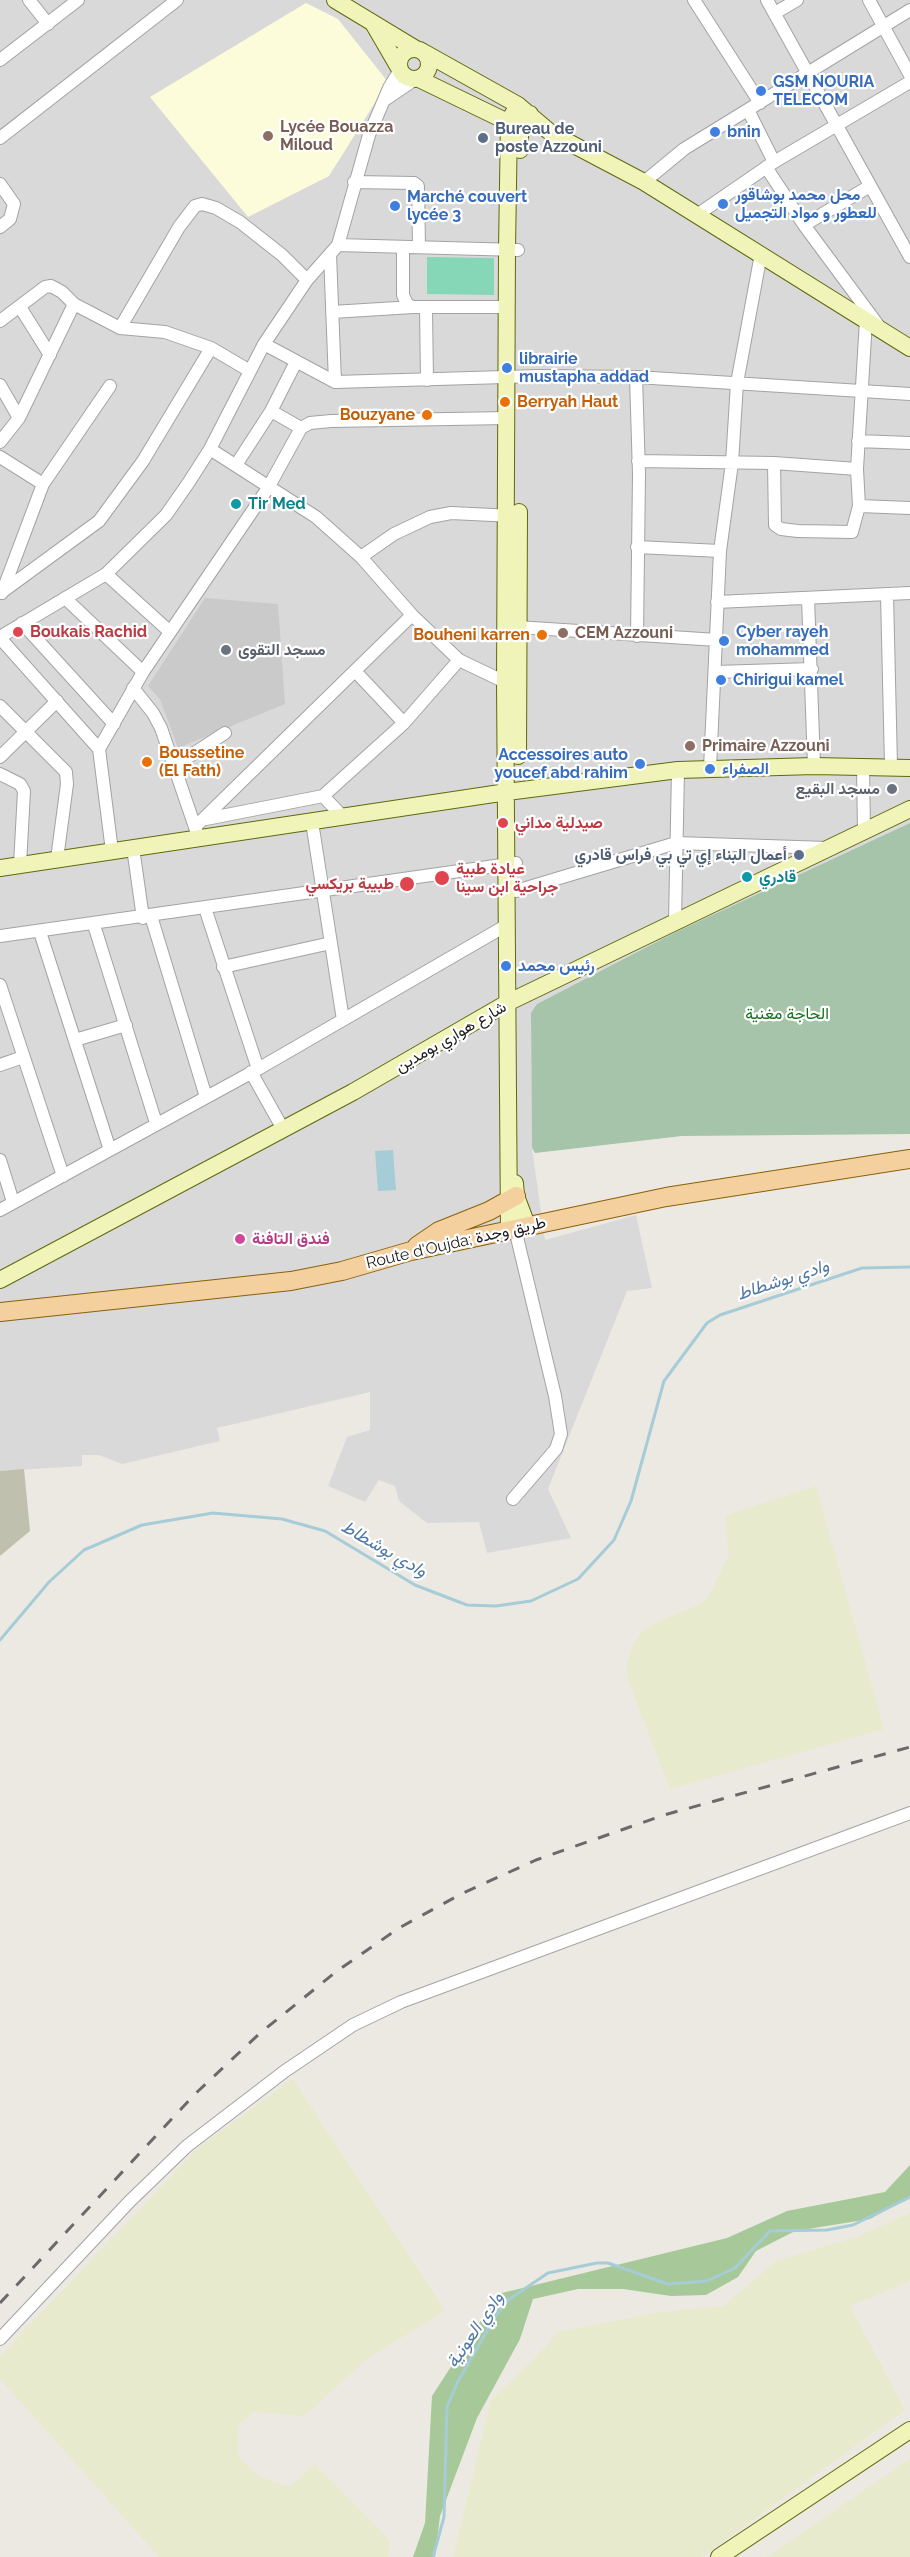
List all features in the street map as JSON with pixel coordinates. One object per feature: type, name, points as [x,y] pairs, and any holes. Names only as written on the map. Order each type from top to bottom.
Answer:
[{"type":"main road","name":"Route d'Oujda; طريق وجدة","points":[[0,1312],[291,1281],[342,1271],[411,1251],[517,1228],[744,1183],[910,1159]]},
{"type":"main road","points":[[411,1251],[439,1231],[489,1211],[512,1198]]},
{"type":"street","points":[[29,0],[48,24]]},
{"type":"street","points":[[0,60],[78,0]]},
{"type":"street","points":[[0,138],[177,0]]},
{"type":"street","points":[[335,0],[357,5],[372,21],[408,74],[515,125],[551,133]]},
{"type":"street","points":[[694,0],[760,103]]},
{"type":"street","points":[[767,0],[910,257]]},
{"type":"street","points":[[775,13],[797,0]]},
{"type":"street","points":[[869,0],[910,75]]},
{"type":"street","points":[[644,182],[684,149],[910,10]]},
{"type":"street","points":[[372,21],[524,110],[551,133],[644,182],[910,348]]},
{"type":"street","points":[[335,382],[332,312],[334,249],[369,135],[389,88],[408,74],[429,68],[420,51]]},
{"type":"street","points":[[408,74],[402,54],[420,51]]},
{"type":"street","points":[[697,215],[770,165],[910,82]]},
{"type":"street","points":[[512,1002],[507,924],[513,791],[511,682],[513,250],[515,125],[524,110]]},
{"type":"street","points":[[748,110],[770,165],[804,225],[874,324],[862,391],[858,441],[857,469],[860,506],[852,532],[781,529],[773,521],[774,464]]},
{"type":"street","points":[[354,182],[414,183],[418,186],[419,247]]},
{"type":"street","points":[[0,184],[14,204],[10,219],[0,227]]},
{"type":"street","points":[[804,225],[870,186]]},
{"type":"street","points":[[120,328],[179,227],[195,206],[202,204],[216,208],[240,222],[282,255],[307,279]]},
{"type":"street","points":[[403,247],[403,295],[407,304],[412,307]]},
{"type":"street","points":[[112,851],[99,749],[0,638],[106,574],[166,515],[210,449],[264,344],[307,279],[334,249],[419,247],[513,250]]},
{"type":"street","points":[[511,682],[517,627],[508,418],[513,378],[507,307],[513,250]]},
{"type":"street","points":[[710,768],[720,551],[732,463],[737,383],[760,254]]},
{"type":"street","points":[[1,319],[45,287],[51,286],[62,292],[74,304],[120,328],[165,332],[211,348],[250,371]]},
{"type":"street","points":[[0,442],[19,418],[74,304]]},
{"type":"street","points":[[20,307],[50,355]]},
{"type":"street","points":[[332,312],[412,307],[426,309],[507,307]]},
{"type":"street","points":[[426,309],[427,380]]},
{"type":"street","points":[[264,344],[335,382],[636,377],[910,394]]},
{"type":"street","points":[[1,595],[99,521],[143,461],[211,348]]},
{"type":"street","points":[[236,465],[271,411],[296,362]]},
{"type":"street","points":[[636,377],[637,636]]},
{"type":"street","points":[[0,386],[19,418]]},
{"type":"street","points":[[1,595],[43,484],[110,386]]},
{"type":"street","points":[[271,411],[301,428]]},
{"type":"street","points":[[99,749],[143,672],[268,488],[301,428],[310,423],[331,421],[508,418]]},
{"type":"street","points":[[858,441],[910,443]]},
{"type":"street","points":[[210,449],[316,517],[361,557],[412,615],[459,660],[511,682]]},
{"type":"street","points":[[0,457],[43,484]]},
{"type":"street","points":[[638,461],[774,464],[857,469]]},
{"type":"street","points":[[860,506],[910,508]]},
{"type":"street","points":[[361,557],[394,534],[430,517],[451,513],[513,516]]},
{"type":"street","points":[[637,546],[720,551]]},
{"type":"street","points":[[106,574],[169,632]]},
{"type":"street","points":[[717,602],[910,593]]},
{"type":"street","points":[[887,594],[891,766]]},
{"type":"street","points":[[65,598],[143,672]]},
{"type":"street","points":[[808,598],[814,766]]},
{"type":"street","points":[[200,828],[412,615]]},
{"type":"street","points":[[22,623],[114,724]]},
{"type":"street","points":[[517,627],[717,640]]},
{"type":"street","points":[[0,868],[133,848],[323,796],[404,723],[459,660]]},
{"type":"street","points":[[716,672],[812,669]]},
{"type":"street","points":[[355,671],[404,723]]},
{"type":"street","points":[[133,688],[153,713],[200,828]]},
{"type":"street","points":[[0,757],[57,701]]},
{"type":"street","points":[[0,706],[23,732],[66,772],[67,784],[57,859]]},
{"type":"street","points":[[176,765],[225,733]]},
{"type":"street","points":[[200,828],[312,822],[513,791],[678,770],[814,766],[910,768]]},
{"type":"street","points":[[863,766],[864,831]]},
{"type":"street","points":[[675,921],[678,770]]},
{"type":"street","points":[[0,774],[20,784],[24,791],[20,865]]},
{"type":"street","points":[[323,796],[343,817]]},
{"type":"street","name":"شارع هواري بومدين","points":[[0,1280],[283,1129],[512,1002],[675,921],[910,810]]},
{"type":"street","points":[[312,822],[343,1020]]},
{"type":"street","points":[[516,891],[676,843],[832,848]]},
{"type":"street","points":[[133,848],[147,917],[206,1097]]},
{"type":"street","points":[[0,936],[147,917],[511,863]]},
{"type":"street","points":[[511,863],[516,891],[512,1002],[514,1167],[512,1198],[555,1396],[561,1434],[556,1449],[513,1499]]},
{"type":"street","points":[[206,908],[254,1071],[283,1129]]},
{"type":"street","points":[[94,924],[156,1123]]},
{"type":"street","points":[[0,1210],[254,1071],[507,924]]},
{"type":"street","points":[[40,932],[110,1150]]},
{"type":"street","points":[[223,967],[331,943]]},
{"type":"street","points":[[0,985],[63,1176]]},
{"type":"street","points":[[75,1040],[126,1024]]},
{"type":"street","points":[[0,1065],[23,1057]]},
{"type":"street","points":[[0,1160],[13,1202]]},
{"type":"street","points":[[0,2338],[130,2201],[187,2146],[285,2071],[353,2025],[401,2002],[910,1813]]},
{"type":"street","points":[[719,2557],[910,2430]]},
{"type":"shaded area","points":[[0,0],[910,0],[910,823],[676,932],[531,1013],[532,1148],[545,1240],[636,1215],[652,1288],[627,1291],[548,1489],[571,1538],[487,1553],[479,1522],[427,1523],[399,1501],[395,1486],[379,1480],[365,1502],[328,1486],[347,1437],[370,1430],[370,1392],[217,1428],[220,1441],[122,1464],[99,1455],[82,1455],[82,1466],[0,1471]]},
{"type":"shaded area","name":"Lycée Bouazza Miloud","points":[[306,3],[338,19],[388,82],[329,176],[248,217],[150,97]]},
{"type":"shaded area","name":"مسجد التقوى","points":[[205,598],[278,604],[285,704],[178,748],[160,699],[148,686]]},
{"type":"shaded area","points":[[24,1469],[30,1531],[0,1556],[0,1471]]},
{"type":"shaded area","points":[[816,1486],[884,1729],[670,1789],[628,1680],[627,1662],[633,1645],[643,1631],[657,1622],[700,1604],[709,1596],[729,1554],[725,1518],[730,1514]]},
{"type":"shaded area","points":[[293,2079],[445,2311],[368,2358],[304,2416],[253,2412],[238,2426],[238,2456],[257,2475],[289,2487],[315,2464],[390,2541],[388,2557],[159,2557],[0,2379],[0,2356],[199,2147]]},
{"type":"shaded area","points":[[910,2213],[910,2281],[850,2306],[905,2410],[702,2557],[453,2557],[491,2400],[533,2360],[558,2332],[655,2313],[723,2306],[776,2261],[856,2237]]},
{"type":"shaded area","points":[[910,2459],[910,2557],[766,2557]]},
{"type":"green space","points":[[427,257],[494,258],[494,295],[427,294]]},
{"type":"green space","name":"الحاجة مغنية","points":[[910,823],[910,1134],[682,1136],[535,1153],[532,1148],[531,1013],[537,1004],[676,932]]},
{"type":"green space","points":[[910,2165],[910,2197],[870,2219],[795,2231],[756,2251],[738,2277],[706,2295],[671,2296],[623,2289],[578,2289],[533,2299],[520,2339],[477,2418],[440,2516],[435,2557],[413,2557],[425,2523],[432,2396],[498,2294],[727,2238],[787,2211],[885,2192]]},
{"type":"water","points":[[393,1150],[396,1190],[378,1191],[375,1151]]},
{"type":"waterway","name":"وادي بوشطاط","points":[[0,1640],[49,1582],[84,1550],[142,1525],[213,1513],[282,1519],[325,1531],[415,1585],[467,1605],[496,1606],[531,1601],[578,1579],[614,1540],[631,1501],[664,1381],[707,1323],[720,1315],[862,1268],[910,1267]]},
{"type":"waterway","name":"وادي العونية","points":[[433,2557],[444,2517],[447,2407],[457,2383],[495,2317],[508,2300],[548,2273],[597,2263],[608,2263],[668,2284],[707,2281],[735,2268],[770,2231],[827,2230],[853,2225],[910,2197]]},
{"type":"railway","points":[[0,2303],[195,2094],[259,2034],[337,1971],[399,1928],[463,1893],[536,1860],[664,1815],[910,1747]]},
{"type":"place","name":"GSM NOURIA TELECOM","points":[[761,91]]},
{"type":"place","name":"bnin","points":[[715,132]]},
{"type":"place","name":"Lycée Bouazza Miloud","points":[[268,136]]},
{"type":"place","name":"Bureau de poste Azzouni","points":[[483,138]]},
{"type":"place","name":"محل محمد بوشاقور للعطور و مواد التجميل","points":[[723,204]]},
{"type":"place","name":"Marché couvert lycée 3","points":[[395,206]]},
{"type":"place","name":"librairie mustapha addad","points":[[507,368]]},
{"type":"place","name":"Berryah Haut","points":[[505,402]]},
{"type":"place","name":"Bouzyane","points":[[427,415]]},
{"type":"place","name":"Tir Med","points":[[236,504]]},
{"type":"place","name":"Boukais Rachid","points":[[18,632]]},
{"type":"place","name":"CEM Azzouni","points":[[563,633]]},
{"type":"place","name":"Bouheni karren","points":[[542,635]]},
{"type":"place","name":"Cyber rayeh mohammed","points":[[724,641]]},
{"type":"place","name":"مسجد التقوى","points":[[226,650]]},
{"type":"place","name":"Chirigui kamel","points":[[721,680]]},
{"type":"place","name":"Primaire Azzouni","points":[[690,746]]},
{"type":"place","name":"Boussetine (El Fath)","points":[[147,762]]},
{"type":"place","name":"Accessoires auto youcef abd rahim","points":[[640,764]]},
{"type":"place","name":"الصفراء","points":[[710,769]]},
{"type":"place","name":"مسجد البقيع","points":[[892,789]]},
{"type":"place","name":"صيدلية مداني","points":[[503,823]]},
{"type":"place","name":"أعمال البناء إي تي بي فراس قادري","points":[[799,855]]},
{"type":"place","name":"قادري","points":[[747,877]]},
{"type":"place","name":"عيادة طبية جراحية ابن سينا","points":[[442,878]]},
{"type":"place","name":"طبيبة بريكسي","points":[[407,884]]},
{"type":"place","name":"رئيس محمد","points":[[506,966]]},
{"type":"place","name":"فندق التافنة","points":[[240,1239]]}]
